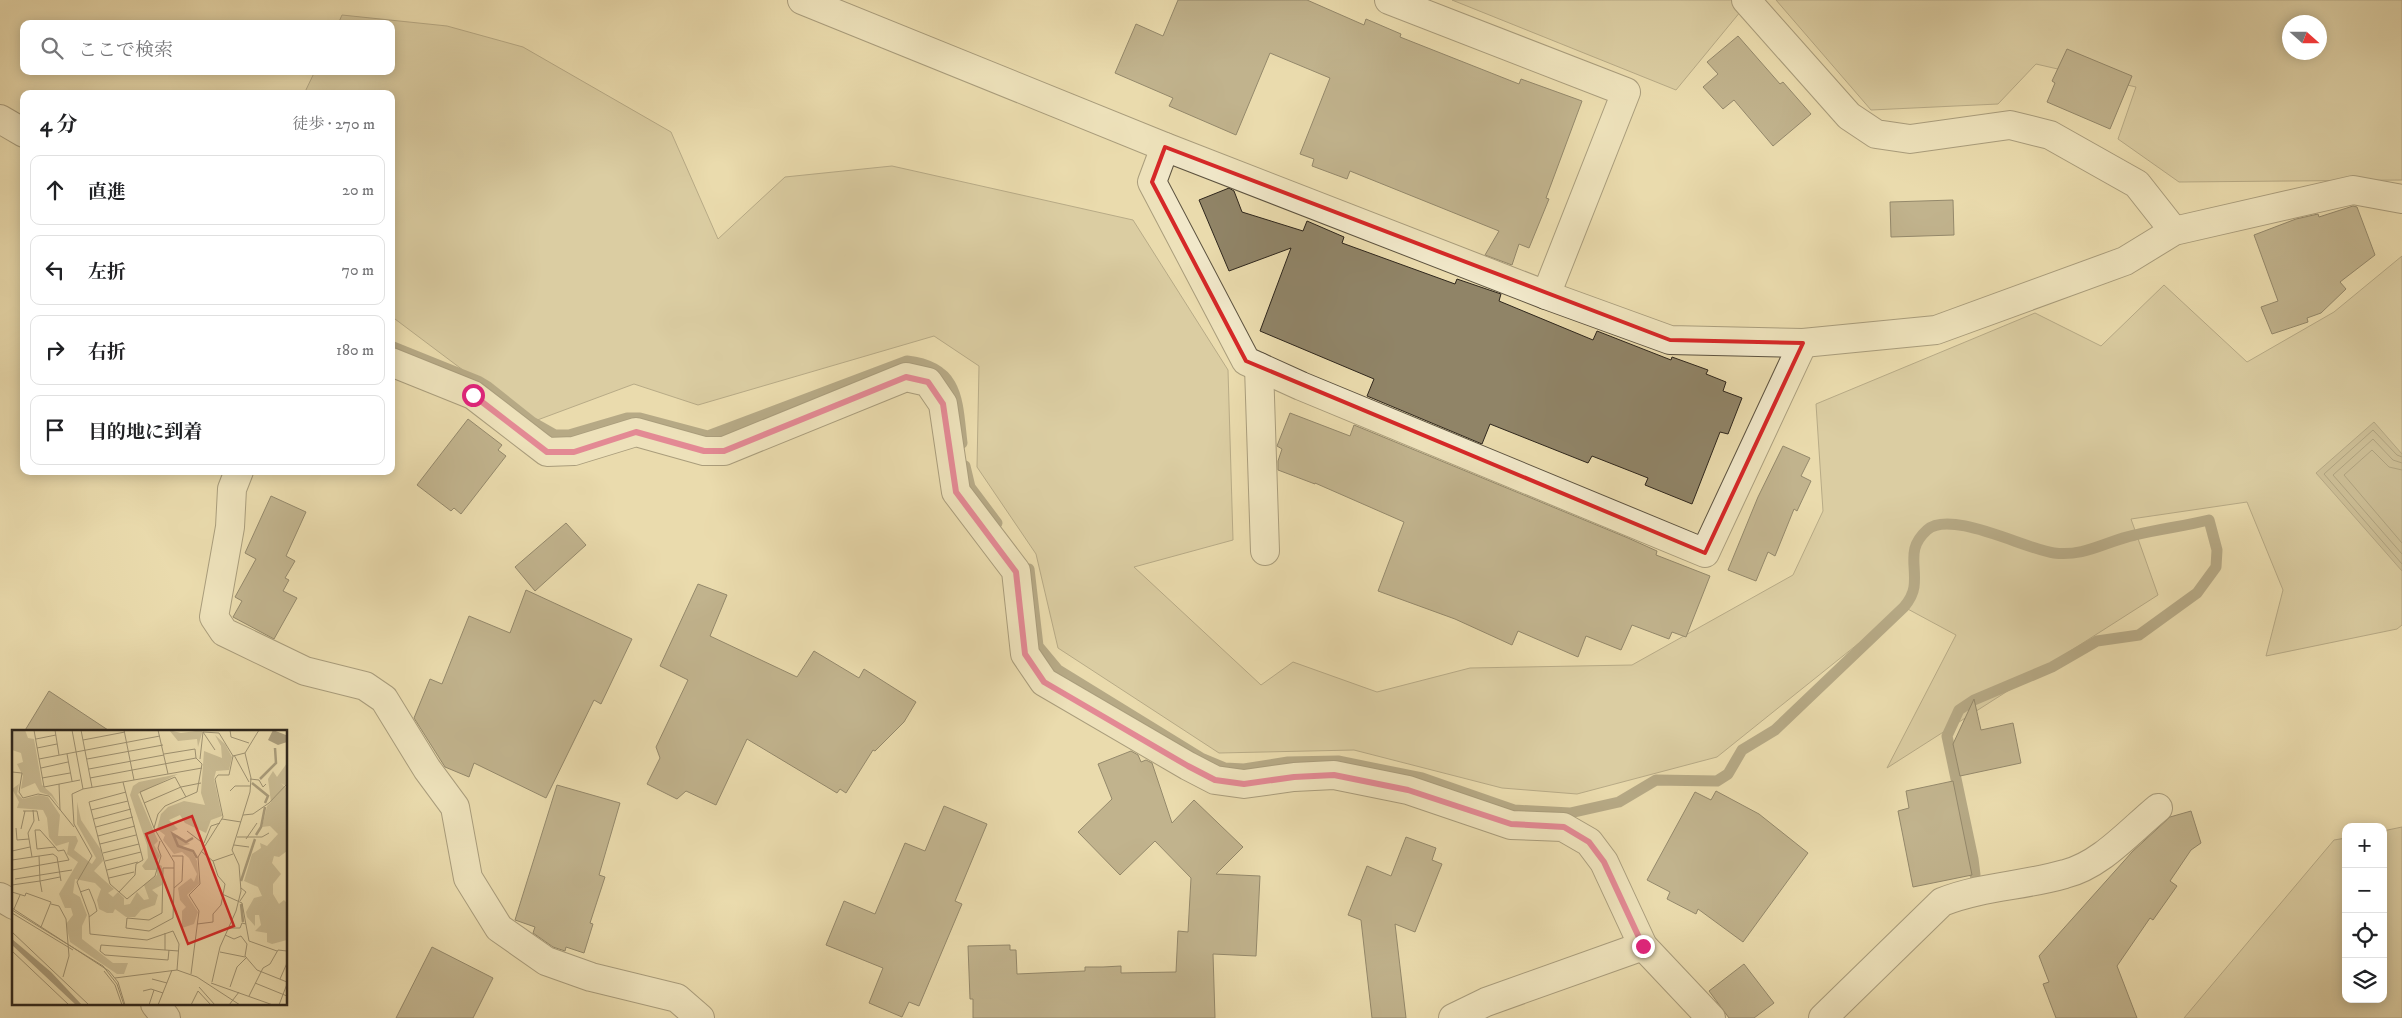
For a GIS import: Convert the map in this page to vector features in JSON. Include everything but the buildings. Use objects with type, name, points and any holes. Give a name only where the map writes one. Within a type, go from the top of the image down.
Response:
[{"type":"street","points":[[802,0],[834,6],[1165,147],[1546,295],[1670,340],[1803,343],[1936,330],[2125,261],[2174,231],[2354,190],[2402,199]]},
{"type":"street","points":[[1388,0],[1626,92],[1546,295]]},
{"type":"street","points":[[1746,0],[1849,116],[1876,134],[1910,139],[2010,125],[2050,135],[2137,184],[2174,231]]},
{"type":"street","points":[[0,119],[20,131]]},
{"type":"street","points":[[1165,147],[1152,182],[1246,361],[1301,386],[1705,553],[1803,343]]},
{"type":"street","points":[[395,364],[473,395],[547,452],[574,452],[636,432],[704,451],[724,451],[906,377],[928,382],[943,404],[956,492],[1016,572],[1025,654],[1044,682],[1215,780],[1244,784],[1294,777],[1334,775],[1408,790],[1511,824],[1564,827],[1589,842],[1604,862],[1643,946],[1712,1018]]},
{"type":"street","points":[[1259,367],[1265,551]]},
{"type":"street","points":[[237,475],[232,489],[230,527],[214,617],[224,632],[306,671],[365,686],[384,699],[427,769],[455,807],[468,878],[499,928],[546,961],[591,977],[677,998],[700,1018]]},
{"type":"street","points":[[1823,1018],[1942,902],[1965,893],[2066,874],[2094,862],[2158,808]]},
{"type":"street","points":[[0,897],[12,904]]},
{"type":"street","points":[[1453,1018],[1486,1002],[1643,946]]},
{"type":"street","points":[[157,1006],[166,1018]]},
{"type":"highlighted area","points":[[1165,147],[1670,340],[1803,343],[1705,553],[1246,361],[1152,182]]},
{"type":"shaded area","points":[[1452,0],[1750,0],[1676,90]]},
{"type":"shaded area","points":[[1776,0],[2402,0],[2402,180],[2179,182],[2118,139],[2136,87],[2036,64],[1998,104],[1871,110]]},
{"type":"shaded area","points":[[342,15],[390,20],[340,20]]},
{"type":"shaded area","points":[[395,21],[447,26],[523,47],[671,132],[718,239],[785,177],[892,166],[1133,220],[1228,370],[1233,540],[1134,567],[1261,685],[1293,662],[1377,692],[1470,668],[1632,665],[1793,575],[1823,511],[1816,404],[2035,313],[2101,346],[2164,285],[2247,362],[2334,312],[2402,256],[2402,625],[2397,629],[2266,656],[2283,590],[2247,502],[2131,519],[2158,595],[1887,768],[1956,635],[1904,607],[1717,757],[1577,794],[1502,788],[1354,750],[1219,753],[1058,648],[1036,554],[977,467],[979,366],[934,336],[698,405],[634,384],[532,422],[395,319],[395,90],[306,90],[313,75],[395,75]]},
{"type":"shaded area","points":[[2402,827],[2402,1018],[2184,1018],[2334,840],[2342,839],[2342,1003],[2387,1003],[2387,830]]},
{"type":"water","points":[[2374,422],[2402,454],[2402,571],[2316,473]]},
{"type":"waterway","points":[[395,348],[478,381],[532,422],[555,435],[569,435],[627,418],[640,418],[708,436],[907,361],[924,364],[937,370],[946,378],[956,400],[962,443]]},
{"type":"waterway","points":[[965,466],[970,487],[997,523]]},
{"type":"waterway","points":[[1029,569],[1038,646],[1058,670],[1201,758],[1225,768],[1244,769],[1288,762],[1338,761],[1422,778],[1514,810],[1570,813],[1619,802],[1656,780],[1717,781],[1728,774],[1742,750],[1775,730],[1904,607],[1913,590],[1915,579],[1914,550],[1927,530],[1938,525],[1952,524],[1970,527],[2041,550],[2065,554],[2086,551],[2135,535],[2209,520],[2217,550],[2216,567],[2197,593],[2139,635],[2097,641],[2052,667],[1974,700],[1959,710],[1947,736],[1975,875]]},
{"type":"route","points":[[473,395],[547,452],[574,452],[636,432],[704,451],[724,451],[906,377],[928,382],[943,404],[956,492],[1016,572],[1025,654],[1044,682],[1215,780],[1244,784],[1294,777],[1334,775],[1408,790],[1511,824],[1564,827],[1589,842],[1604,862],[1643,946]]}]
